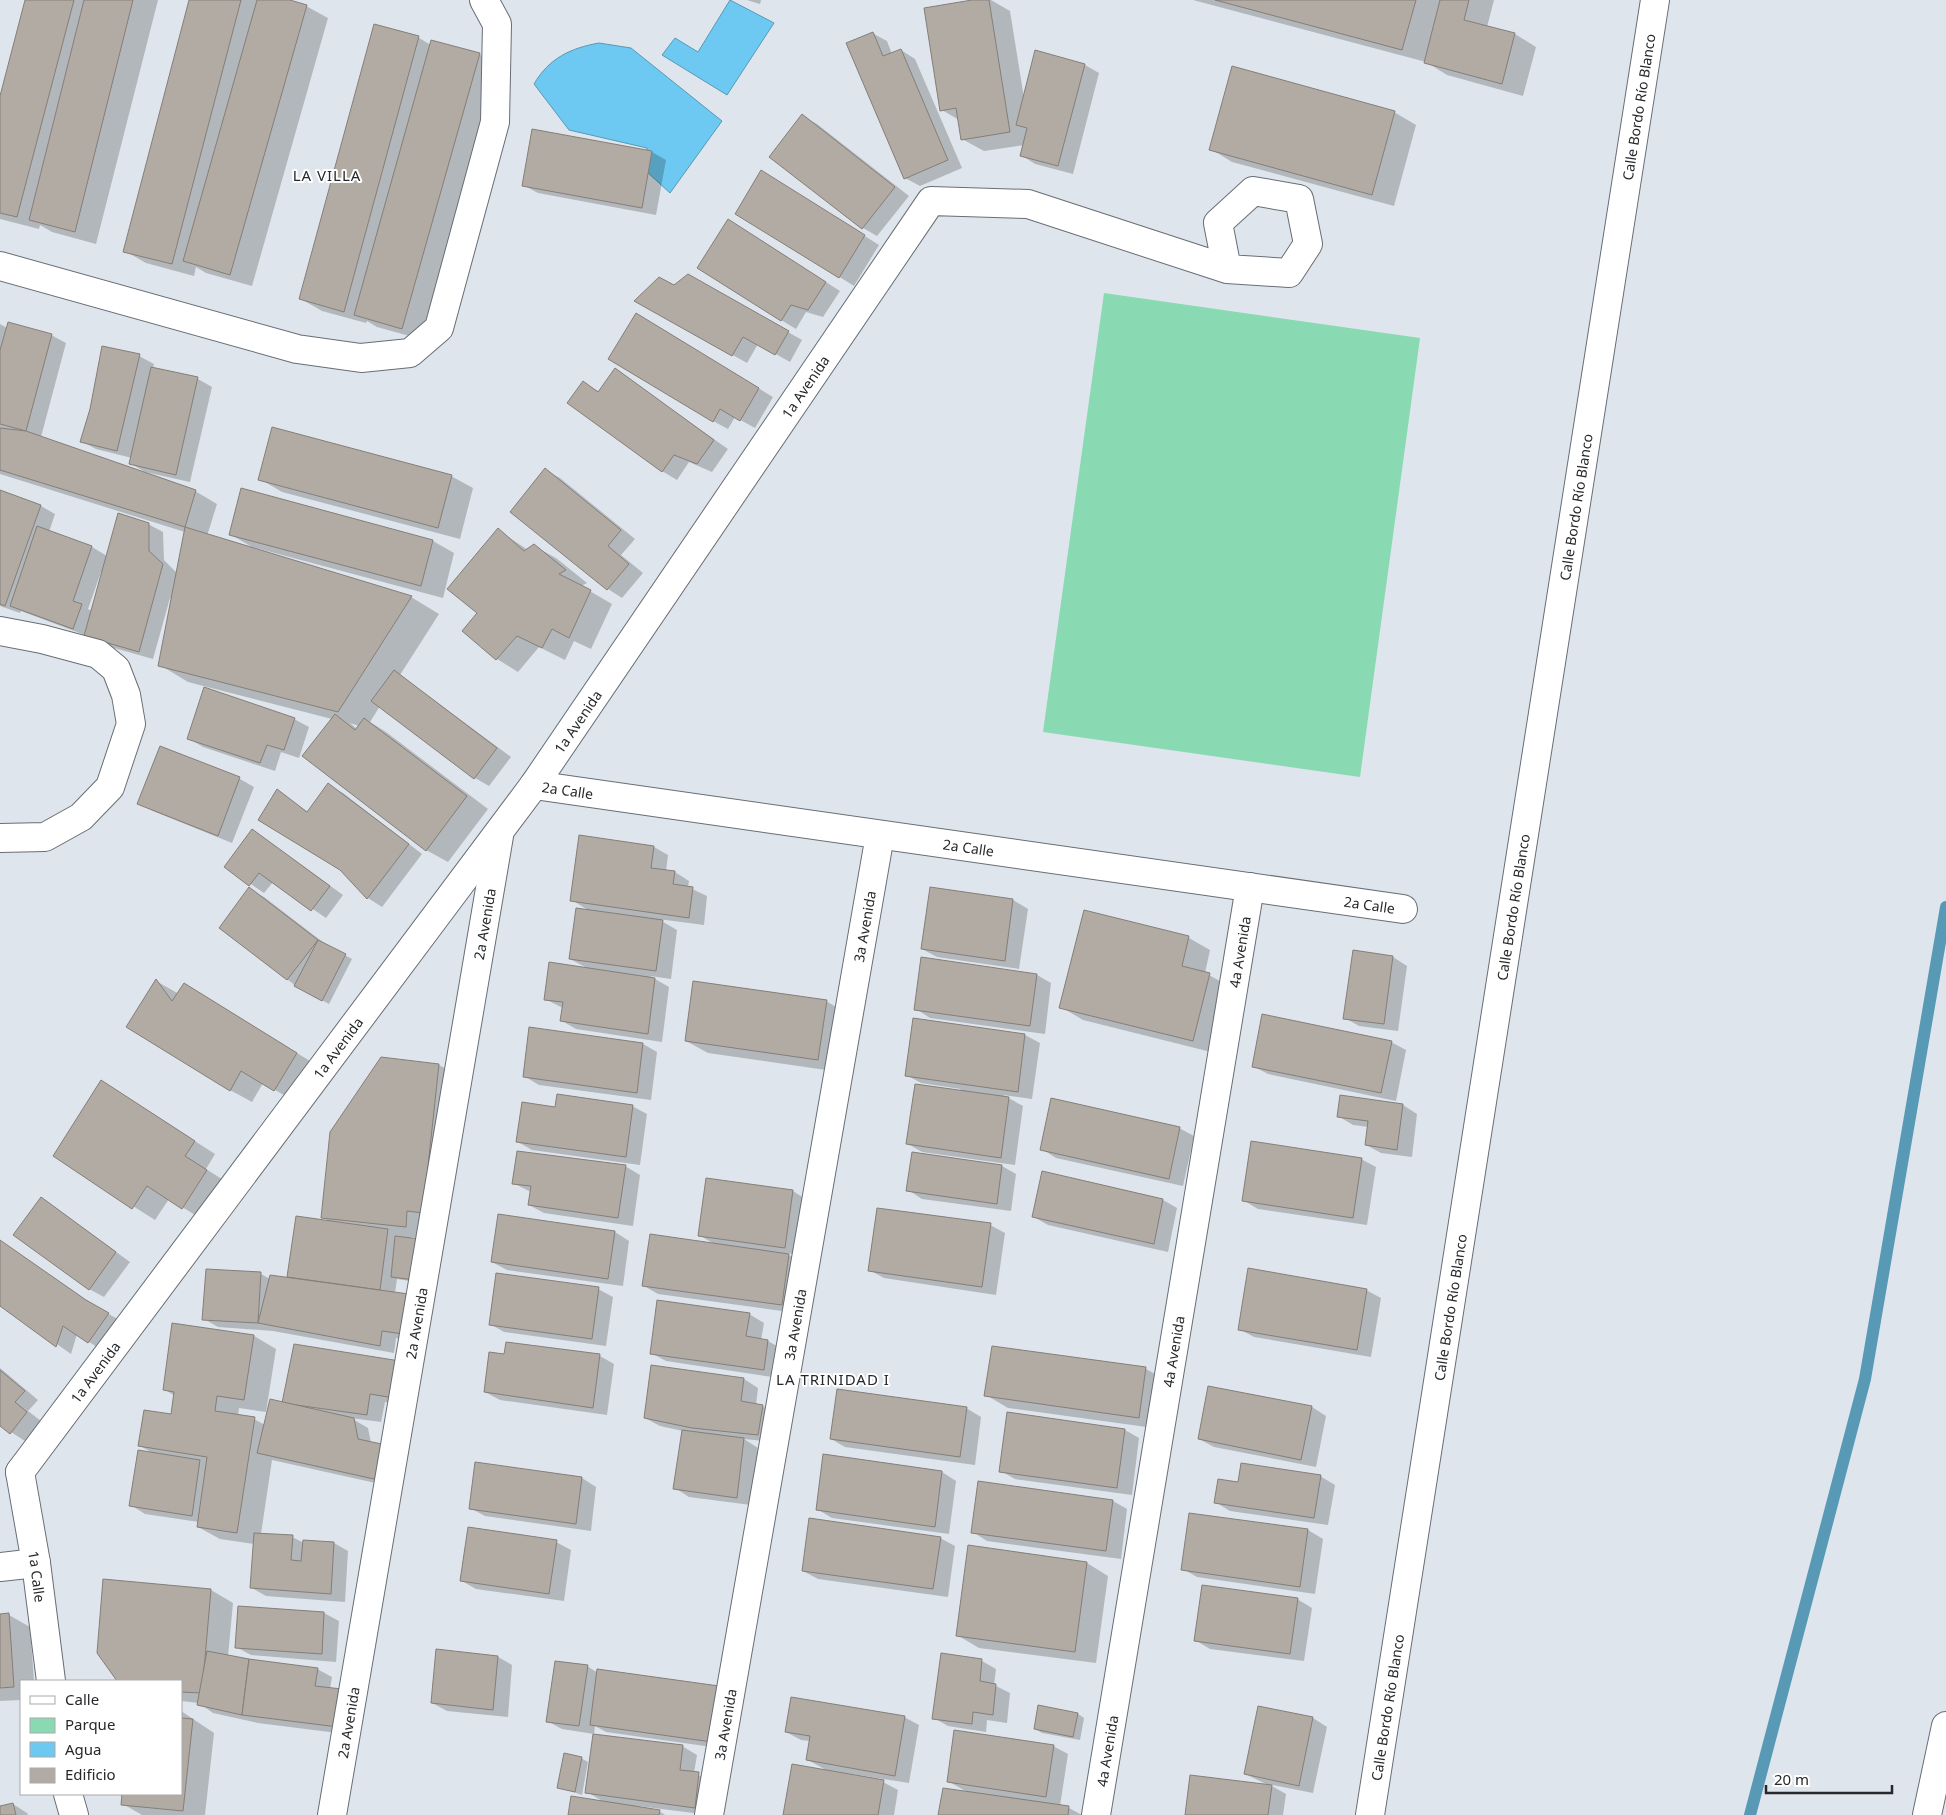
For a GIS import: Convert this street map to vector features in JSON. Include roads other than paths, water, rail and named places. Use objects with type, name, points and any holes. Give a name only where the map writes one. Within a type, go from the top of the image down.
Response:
[{"type":"street","points":[[0,266],[297,349],[361,358],[410,353],[439,328],[495,122],[497,24],[484,0]]},
{"type":"street","name":"Calle Bordo Río Blanco","points":[[1370,1815],[1656,0]]},
{"type":"street","name":"1a Avenida","points":[[10,1474],[534,785],[931,200],[1028,204],[1227,269]]},
{"type":"street","points":[[0,631],[42,639],[98,654],[116,670],[126,695],[130,724],[110,787],[81,817],[45,837],[0,838]]},
{"type":"street","name":"2a Calle","points":[[534,785],[1403,909]]},
{"type":"street","name":"2a Avenida","points":[[332,1815],[499,832]]},
{"type":"street","name":"3a Avenida","points":[[709,1815],[880,835]]},
{"type":"street","name":"4a Avenida","points":[[1096,1815],[1250,888]]},
{"type":"street","name":"1a Calle","points":[[10,1474],[36,1563],[51,1680]]},
{"type":"street","points":[[0,1567],[36,1563]]},
{"type":"street","points":[[1927,1815],[1946,1726]]},
{"type":"street","points":[[68,1795],[74,1815]]},
{"type":"water","points":[[730,0],[774,23],[727,95],[662,55],[675,38],[698,52]]},
{"type":"water","points":[[599,43],[631,48],[722,121],[670,193],[646,171],[647,148],[569,130],[534,84],[554,61],[570,51]]},
{"type":"waterway","points":[[1750,1815],[1865,1379],[1946,907]]},
{"type":"district","name":"LA VILLA","points":[[327,175]]},
{"type":"district","name":"LA TRINIDAD I","points":[[833,1379]]}]
